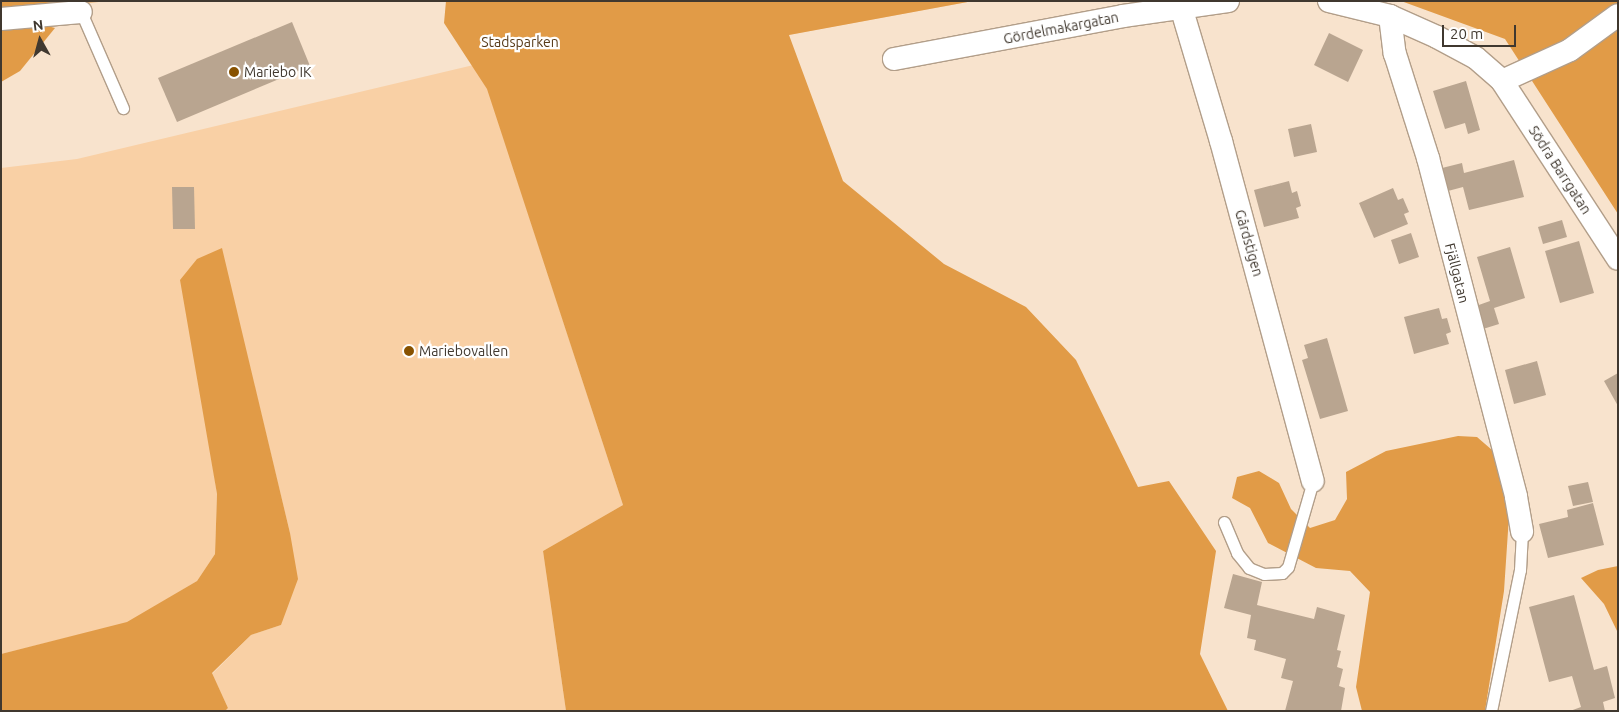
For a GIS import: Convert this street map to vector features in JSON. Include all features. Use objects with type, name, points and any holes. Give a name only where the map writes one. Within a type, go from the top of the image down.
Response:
[{"type":"street","name":"Gördelmakargatan","points":[[894,59],[1181,7],[1228,1]]},
{"type":"street","points":[[1329,1],[1390,16],[1476,58],[1502,81],[1570,50],[1618,15]]},
{"type":"street","name":"Gårdstigen","points":[[1181,7],[1224,150],[1313,481]]},
{"type":"street","points":[[1,19],[81,12]]},
{"type":"street","name":"Fjällgatan","points":[[1390,16],[1395,54],[1428,158],[1516,497],[1522,531]]},
{"type":"street","name":"Södra Barrgatan","points":[[1502,81],[1618,259]]},
{"type":"lane","points":[[81,12],[123,108]]},
{"type":"lane","points":[[1224,522],[1237,553],[1249,568],[1264,574],[1282,573],[1288,567],[1313,481]]},
{"type":"lane","points":[[1491,711],[1520,570],[1522,531]]},
{"type":"shaded area","name":"Mariebovallen","points":[[973,1],[488,90],[623,505],[543,551],[566,711],[225,711],[228,708],[212,674],[251,635],[281,625],[290,533],[221,248],[206,422],[217,494],[215,554],[197,581],[127,623],[1,654],[1,168],[77,159],[482,63]]},
{"type":"green space","points":[[1,1],[115,1],[1,8]]},
{"type":"green space","name":"Stadsparken","points":[[446,1],[973,1],[789,35],[843,181],[944,264],[1026,307],[1076,360],[1138,487],[1169,481],[1216,551],[1200,654],[1228,711],[566,711],[543,551],[623,505],[487,89],[444,23]]},
{"type":"green space","points":[[1401,1],[1618,1],[1618,214],[1505,39]]},
{"type":"green space","points":[[44,25],[55,28],[20,71],[1,82],[1,28]]},
{"type":"green space","points":[[222,248],[290,533],[298,579],[281,625],[251,635],[212,673],[228,708],[225,711],[1,711],[1,654],[127,622],[197,581],[215,554],[217,494],[180,280],[197,259]]},
{"type":"green space","points":[[1458,436],[1477,437],[1492,450],[1510,501],[1504,591],[1485,711],[1362,711],[1356,687],[1370,592],[1350,571],[1316,568],[1268,543],[1250,508],[1232,498],[1237,477],[1259,471],[1279,483],[1291,509],[1310,528],[1335,520],[1347,499],[1346,472],[1386,451]]},
{"type":"green space","points":[[1618,566],[1618,633],[1604,604],[1581,578],[1598,570]]},
{"type":"building","name":"Mariebo IK","points":[[292,22],[310,66],[177,122],[158,78]]},
{"type":"building","points":[[1329,33],[1363,50],[1348,82],[1314,65]]},
{"type":"building","points":[[1466,81],[1480,130],[1468,134],[1465,123],[1445,129],[1433,91]]},
{"type":"building","points":[[1311,124],[1317,152],[1294,157],[1288,129]]},
{"type":"building","points":[[1514,160],[1524,197],[1469,210],[1463,187],[1448,191],[1442,168],[1462,163],[1464,173]]},
{"type":"building","points":[[1289,181],[1292,193],[1297,191],[1301,206],[1296,208],[1299,218],[1264,227],[1254,190]]},
{"type":"building","points":[[172,187],[194,187],[195,229],[173,229]]},
{"type":"building","points":[[1393,188],[1398,200],[1403,198],[1409,212],[1404,214],[1408,224],[1374,238],[1359,203]]},
{"type":"building","points":[[1562,220],[1567,237],[1543,244],[1538,227]]},
{"type":"building","points":[[1411,233],[1419,257],[1399,264],[1391,240]]},
{"type":"building","points":[[1579,241],[1594,293],[1560,303],[1545,251]]},
{"type":"building","points":[[1510,247],[1525,298],[1494,308],[1499,324],[1483,329],[1476,306],[1490,301],[1477,257]]},
{"type":"building","points":[[1439,308],[1442,319],[1447,318],[1451,332],[1446,334],[1449,344],[1414,354],[1404,317]]},
{"type":"building","points":[[1327,338],[1348,411],[1320,419],[1302,360],[1308,358],[1304,345]]},
{"type":"building","points":[[1537,361],[1546,395],[1514,404],[1505,370]]},
{"type":"building","points":[[1618,373],[1618,406],[1604,381]]},
{"type":"building","points":[[1588,482],[1593,502],[1573,506],[1568,486]]},
{"type":"building","points":[[1593,503],[1604,545],[1548,558],[1539,524],[1568,517],[1567,510]]},
{"type":"building","points":[[1233,574],[1262,582],[1257,605],[1314,619],[1317,607],[1345,615],[1337,650],[1341,651],[1337,667],[1343,669],[1339,686],[1345,688],[1341,711],[1285,711],[1293,681],[1281,678],[1286,659],[1254,650],[1256,640],[1247,638],[1251,615],[1224,608]]},
{"type":"building","points":[[1574,595],[1594,670],[1607,666],[1615,698],[1603,702],[1605,711],[1570,711],[1581,707],[1572,676],[1549,682],[1529,607]]},
{"type":"place","name":"Mariebo IK","points":[[234,72]]},
{"type":"place","name":"Mariebovallen","points":[[409,351]]}]
